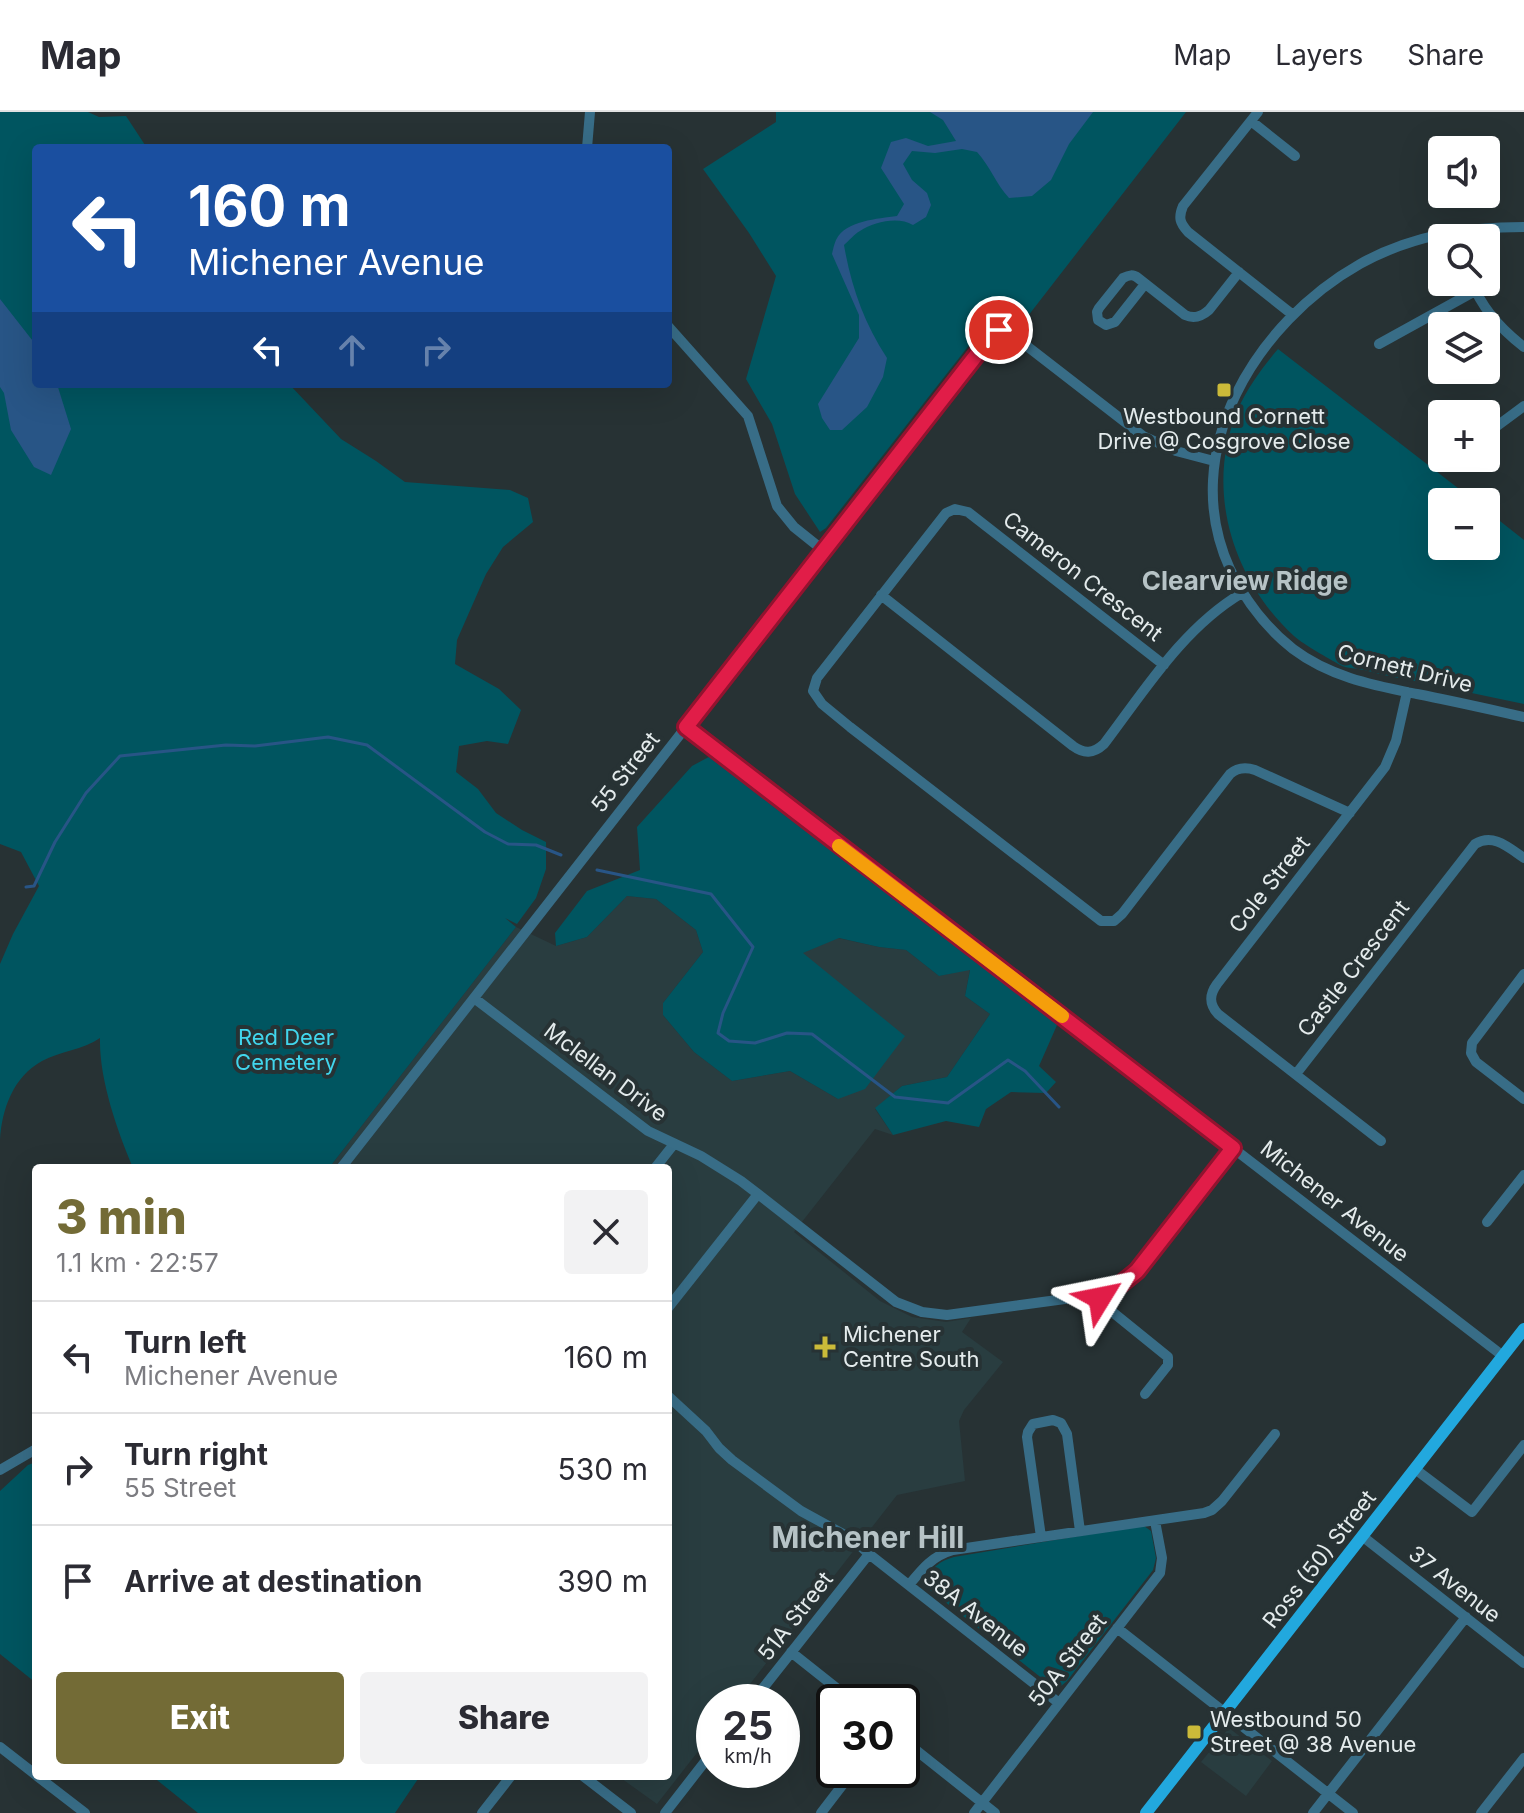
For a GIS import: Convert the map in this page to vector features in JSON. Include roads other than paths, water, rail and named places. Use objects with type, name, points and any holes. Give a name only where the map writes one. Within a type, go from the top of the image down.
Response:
[{"type":"main road","name":"Ross (50) Street","points":[[1146,1813],[1524,1329]]},
{"type":"street","points":[[587,144],[590,112]]},
{"type":"street","points":[[1293,315],[1188,232],[1179,217],[1183,206],[1254,116],[1295,156]]},
{"type":"street","name":"Cornett Drive","points":[[1500,227],[1524,227]]},
{"type":"street","name":"Cornett Drive","points":[[1428,239],[1388,250],[1333,282],[1293,315],[1254,362],[1223,422],[1214,461],[1215,518],[1227,561],[1242,593],[1264,622],[1308,659],[1355,680],[1524,717]]},
{"type":"street","points":[[1145,284],[1115,322],[1106,325],[1098,320],[1099,308],[1123,278],[1135,276],[1185,315],[1199,317],[1209,310],[1239,272]]},
{"type":"street","points":[[1379,344],[1457,296]]},
{"type":"street","points":[[1480,296],[1499,326],[1524,347]]},
{"type":"street","name":"55 Street","points":[[344,1164],[992,335],[1002,329],[1010,333],[1143,436],[1176,451],[1214,461]]},
{"type":"street","points":[[672,330],[748,416],[777,506],[794,527],[824,551]]},
{"type":"street","points":[[1500,424],[1524,406]]},
{"type":"street","name":"Cameron Crescent","points":[[881,595],[1084,753],[1104,744],[1164,665],[960,508],[942,517],[881,595],[817,678],[813,691],[818,700],[1096,919],[1114,921],[1122,914],[1230,774],[1239,769],[1250,768],[1350,813]]},
{"type":"street","points":[[1164,665],[1200,623],[1242,593]]},
{"type":"street","name":"Cole Street","points":[[1296,1074],[1218,1014],[1210,997],[1377,779],[1396,741],[1407,692]]},
{"type":"street","name":"Michener Avenue","points":[[686,727],[1503,1356]]},
{"type":"street","name":"Castle Crescent","points":[[1296,1074],[1475,844],[1487,839],[1496,840],[1524,858]]},
{"type":"street","points":[[1524,974],[1477,1034],[1470,1048],[1476,1062],[1524,1099]]},
{"type":"street","name":"Mclellan Drive","points":[[474,998],[642,1126],[709,1161],[758,1194],[896,1302],[932,1315],[1099,1294]]},
{"type":"street","points":[[1296,1074],[1381,1141]]},
{"type":"street","points":[[658,1164],[674,1144]]},
{"type":"street","points":[[1145,1394],[1168,1365],[1168,1357],[1105,1306],[1099,1294],[1133,1275],[1233,1148]]},
{"type":"street","points":[[1487,1222],[1524,1175]]},
{"type":"street","points":[[672,1303],[758,1194]]},
{"type":"street","name":"38A Avenue","points":[[672,1400],[732,1460],[801,1511],[845,1535],[1059,1703]]},
{"type":"street","points":[[1041,1537],[1027,1437],[1030,1427],[1037,1422],[1057,1420],[1065,1430],[1080,1531]]},
{"type":"street","points":[[909,1585],[928,1563],[945,1552],[1204,1513],[1217,1506],[1275,1434]]},
{"type":"street","points":[[1415,1469],[1472,1512],[1524,1445]]},
{"type":"street","points":[[0,1470],[32,1451]]},
{"type":"street","name":"50A Street","points":[[974,1813],[1160,1573],[1162,1558],[1155,1521]]},
{"type":"street","name":"37 Avenue","points":[[1362,1536],[1524,1663]]},
{"type":"street","name":"51A Street","points":[[766,1684],[869,1554]]},
{"type":"street","points":[[1313,1813],[1466,1617]]},
{"type":"street","points":[[1117,1628],[1353,1813]]},
{"type":"street","points":[[791,1652],[831,1684]]},
{"type":"street","points":[[0,1747],[32,1772]]},
{"type":"street","points":[[920,1753],[995,1813]]},
{"type":"street","points":[[1481,1813],[1524,1758]]},
{"type":"street","points":[[665,1813],[696,1773]]},
{"type":"street","points":[[42,1780],[85,1813]]},
{"type":"street","points":[[482,1813],[508,1780]]},
{"type":"street","points":[[588,1780],[631,1813]]},
{"type":"street","points":[[821,1813],[840,1788]]},
{"type":"waterway","points":[[26,887],[34,886],[55,842],[86,793],[120,756],[328,737],[367,745],[485,832],[508,844],[536,845],[561,855]]},
{"type":"waterway","points":[[597,870],[711,894],[753,947],[723,1013],[718,1033],[729,1041],[755,1043],[787,1033],[812,1034],[895,1097],[948,1103],[1008,1060],[1025,1071],[1059,1107]]},
{"type":"place","name":"Westbound Cornett Drive @ Cosgrove Close","points":[[1224,390]]},
{"type":"place","name":"Michener Centre South","points":[[825,1347]]},
{"type":"place","name":"Westbound 50 Street @ 38 Avenue","points":[[1194,1732]]},
{"type":"district","name":"Clearview Ridge","points":[[1245,580]]},
{"type":"district","name":"Michener Hill","points":[[868,1537]]},
{"type":"park label","name":"Red Deer Cemetery","points":[[286,1050]]}]
